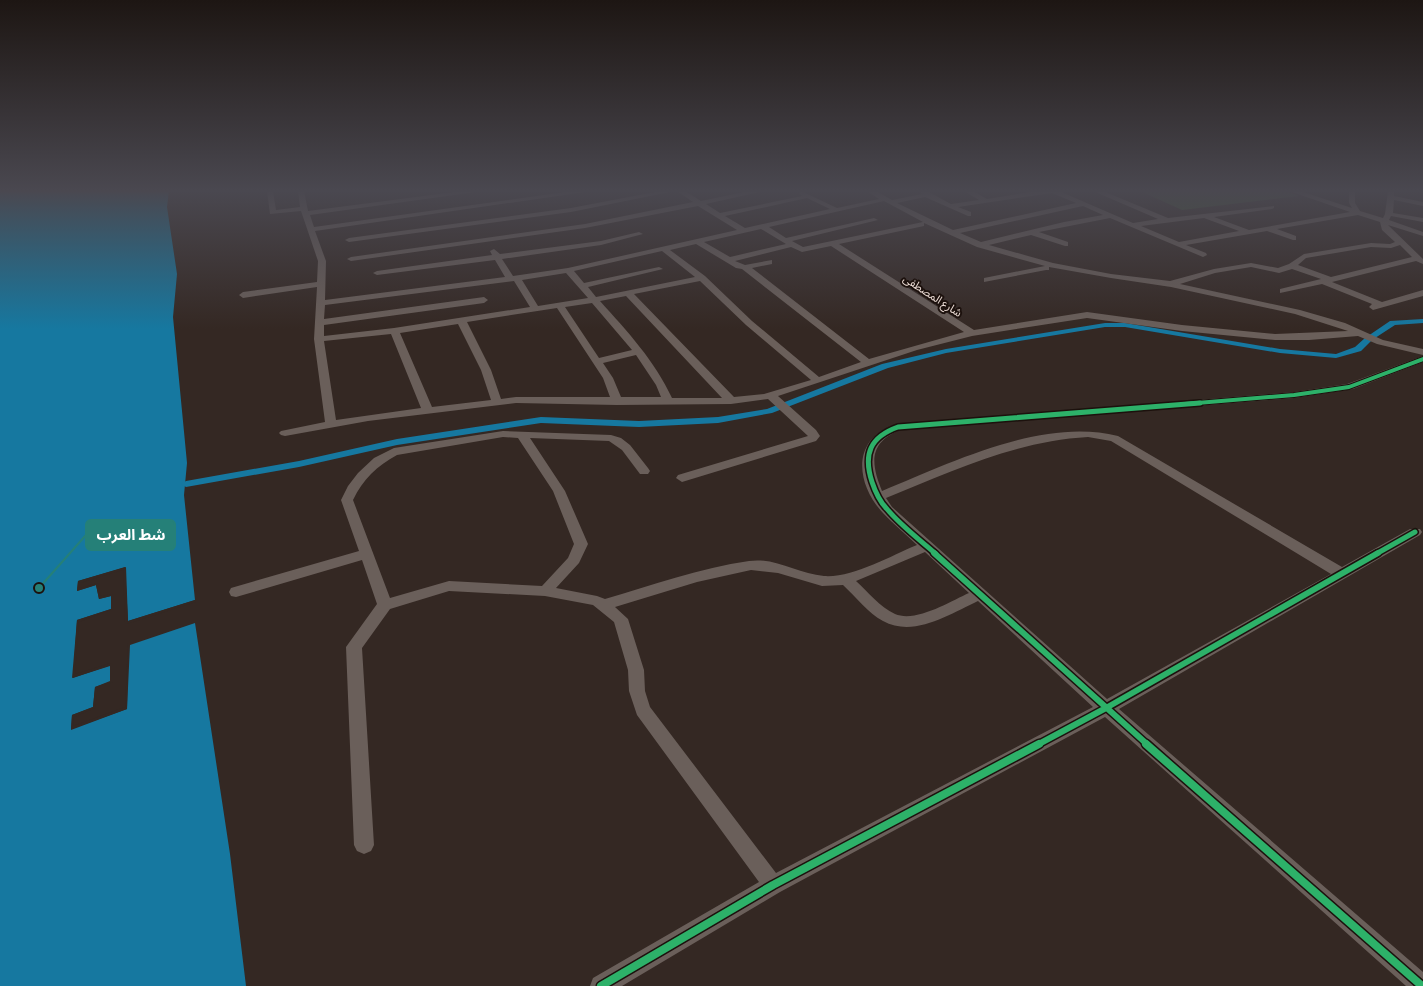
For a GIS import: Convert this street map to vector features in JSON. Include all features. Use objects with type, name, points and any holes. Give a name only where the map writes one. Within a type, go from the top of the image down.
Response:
[{"type":"street","points":[[315,237],[322,261],[319,339],[331,425]]},
{"type":"street","points":[[349,240],[495,237]]},
{"type":"street","points":[[351,259],[487,240],[551,237]]},
{"type":"street","points":[[377,273],[497,256],[585,237]]},
{"type":"street","points":[[320,303],[478,284],[568,270],[593,237]]},
{"type":"street","points":[[599,237],[640,255],[676,283]]},
{"type":"street","points":[[640,255],[719,237]]},
{"type":"street","points":[[780,237],[802,250],[860,237]]},
{"type":"street","points":[[728,260],[808,237]]},
{"type":"street","points":[[948,237],[959,242],[1007,255],[1083,271],[1171,284],[1358,333],[1380,342],[1423,352]]},
{"type":"street","points":[[961,237],[1046,268],[1210,294]]},
{"type":"street","points":[[980,245],[1011,237]]},
{"type":"street","points":[[1045,237],[1065,244]]},
{"type":"street","points":[[1162,237],[1203,255]]},
{"type":"street","points":[[1179,244],[1219,237]]},
{"type":"street","points":[[1394,237],[1420,261]]},
{"type":"street","points":[[487,240],[535,308]]},
{"type":"street","points":[[698,242],[739,266],[745,267],[769,262]]},
{"type":"street","name":"شارع المصطفى","points":[[832,243],[972,333]]},
{"type":"street","points":[[1171,284],[1214,271],[1251,265],[1277,272],[1292,266],[1304,256],[1371,245],[1391,246],[1400,243]]},
{"type":"street","points":[[664,250],[702,278],[741,317],[818,382]]},
{"type":"street","points":[[1283,291],[1326,280],[1420,261]]},
{"type":"street","points":[[1292,266],[1379,304]]},
{"type":"street","points":[[745,267],[868,363]]},
{"type":"street","points":[[987,280],[1046,268]]},
{"type":"street","points":[[582,286],[659,269]]},
{"type":"street","points":[[568,270],[637,352],[665,392],[668,401]]},
{"type":"street","points":[[319,339],[394,331],[593,300],[702,278]]},
{"type":"street","points":[[243,295],[321,284]]},
{"type":"street","points":[[478,284],[490,316]]},
{"type":"street","points":[[628,293],[731,401]]},
{"type":"street","points":[[1369,309],[1379,304],[1423,293]]},
{"type":"street","points":[[319,323],[484,300]]},
{"type":"street","points":[[559,305],[608,378],[617,402]]},
{"type":"street","points":[[285,433],[497,402],[731,401],[772,397],[868,363],[972,333],[1086,315],[1182,328],[1274,337],[1310,337],[1358,333]]},
{"type":"street","points":[[462,320],[486,370],[497,402]]},
{"type":"street","points":[[394,331],[428,411]]},
{"type":"street","points":[[597,361],[637,352]]},
{"type":"street","points":[[1422,986],[1106,708],[887,510],[878,497],[872,480],[868,455],[874,442],[882,435],[898,427],[1294,395],[1349,387],[1423,359]]},
{"type":"street","points":[[682,478],[812,439],[814,436],[812,432],[772,397]]},
{"type":"street","points":[[385,605],[347,500],[354,486],[378,461],[394,452],[503,434],[610,438],[619,441],[626,447],[644,471]]},
{"type":"street","points":[[521,434],[559,490],[581,544],[574,560],[544,591]]},
{"type":"street","points":[[878,497],[1027,440],[1086,434],[1107,436],[1114,438],[1342,574]]},
{"type":"street","points":[[601,986],[773,885],[1106,708],[1415,532]]},
{"type":"street","points":[[603,605],[696,577],[751,565],[779,568],[822,581],[846,580],[926,546]]},
{"type":"street","points":[[236,592],[366,554]]},
{"type":"street","points":[[846,580],[883,613],[900,622],[917,621],[980,594]]},
{"type":"street","points":[[364,845],[354,647],[385,605],[449,586],[544,591],[597,601],[621,619],[636,670],[637,691],[643,710],[773,885]]},
{"type":"water","points":[[0,237],[171,237],[177,274],[173,317],[187,463],[184,495],[195,600],[128,621],[125,567],[78,581],[77,591],[96,585],[99,599],[111,596],[111,609],[77,620],[73,678],[111,665],[110,682],[95,687],[93,707],[72,715],[71,729],[127,709],[130,645],[195,623],[230,854],[246,986],[0,986]]},
{"type":"pier","points":[[126,567],[128,621],[195,600],[196,602],[127,624],[125,622],[123,570],[80,583],[80,588],[98,583],[101,596],[113,594],[113,609],[79,622],[75,674],[111,663],[113,665],[113,682],[98,688],[95,708],[74,717],[73,726],[125,707],[128,643],[127,709],[71,730],[72,715],[93,707],[95,687],[110,681],[110,666],[72,678],[77,620],[111,609],[111,596],[99,599],[96,585],[77,591],[78,581]]},
{"type":"waterway","points":[[1372,336],[1393,323],[1423,321]]},
{"type":"waterway","points":[[186,484],[299,464],[397,442],[541,420],[639,424],[718,420],[769,411],[885,366],[946,351],[1105,325],[1125,325],[1280,351],[1336,356],[1358,349],[1368,340]]},
{"type":"cycle path","points":[[1422,986],[1106,708],[887,510],[873,484],[868,455],[875,441],[888,431],[898,427],[1294,395],[1349,387],[1423,359]]},
{"type":"cycle path","points":[[601,986],[773,885],[1106,708],[1415,532]]},
{"type":"place","name":"شط العرب","points":[[39,588]]}]
